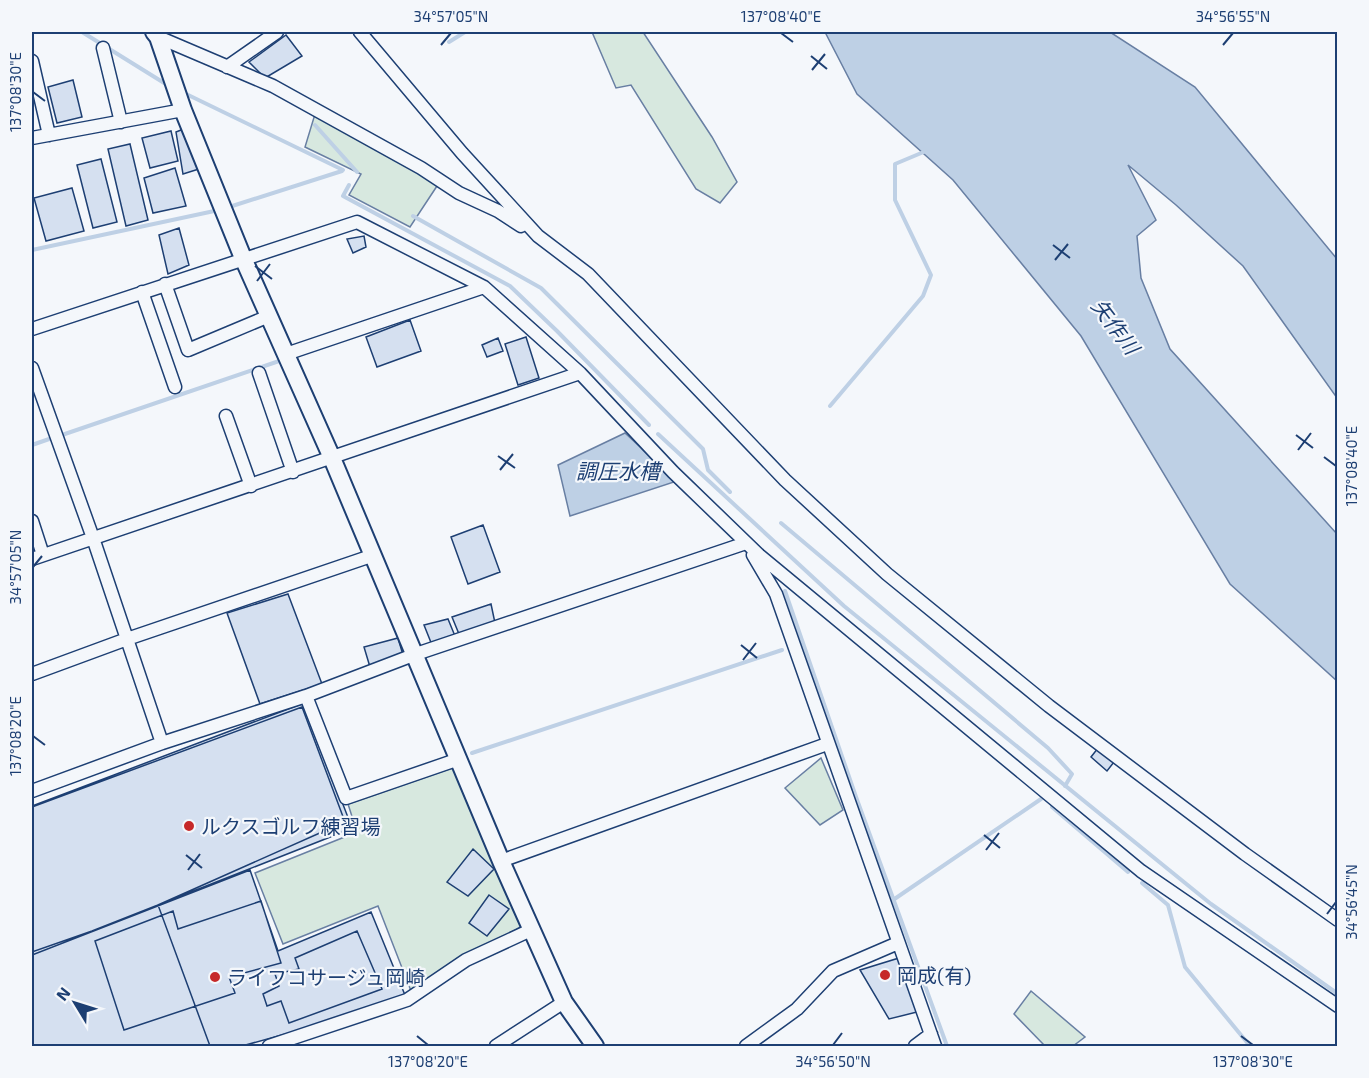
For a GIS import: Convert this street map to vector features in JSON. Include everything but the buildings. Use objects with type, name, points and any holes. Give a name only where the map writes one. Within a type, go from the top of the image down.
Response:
[{"type":"street","points":[[227,67],[277,32]]},
{"type":"street","points":[[360,32],[462,153],[538,236]]},
{"type":"street","points":[[156,34],[273,87],[421,168],[459,193],[498,210],[538,236],[588,274],[785,480],[887,574],[1049,706],[1245,854],[1338,920]]},
{"type":"street","points":[[156,34],[183,110],[243,258],[374,555],[501,861],[564,1002],[595,1047]]},
{"type":"street","points":[[103,48],[122,122]]},
{"type":"street","points":[[32,61],[49,135]]},
{"type":"street","points":[[32,138],[183,110]]},
{"type":"street","points":[[32,329],[357,222],[484,287],[580,373],[673,472],[746,543],[1141,871],[1338,1006]]},
{"type":"street","points":[[165,284],[188,350],[269,316]]},
{"type":"street","points":[[286,354],[484,287]]},
{"type":"street","points":[[142,292],[175,387]]},
{"type":"street","points":[[32,368],[93,538],[162,743]]},
{"type":"street","points":[[259,372],[293,472]]},
{"type":"street","points":[[32,521],[37,557],[580,373]]},
{"type":"street","points":[[226,416],[251,486]]},
{"type":"street","points":[[32,791],[162,743],[306,696],[416,654],[746,543]]},
{"type":"street","points":[[746,543],[776,594],[935,1047]]},
{"type":"street","points":[[32,674],[127,639],[374,555]]},
{"type":"street","points":[[306,696],[346,798],[459,759]]},
{"type":"street","points":[[501,861],[827,744]]},
{"type":"street","points":[[269,1047],[407,1000],[466,960],[533,929]]},
{"type":"street","points":[[746,1047],[797,1009],[833,970],[898,943]]},
{"type":"street","points":[[496,1047],[564,1002]]},
{"type":"street","points":[[915,1047],[931,1034]]},
{"type":"shaded area","points":[[592,32],[643,32],[712,137],[737,182],[720,203],[696,189],[631,85],[616,88]]},
{"type":"shaded area","points":[[315,114],[420,170],[437,186],[410,227],[349,195],[361,174],[305,147]]},
{"type":"shaded area","points":[[821,758],[843,810],[820,825],[785,788]]},
{"type":"shaded area","points":[[455,767],[522,926],[411,991],[378,906],[283,944],[255,873],[357,832],[348,804]]},
{"type":"shaded area","points":[[1031,991],[1085,1037],[1073,1046],[1045,1046],[1014,1014]]},
{"type":"water","name":"矢作川","points":[[825,32],[1110,32],[1195,87],[1337,259],[1337,398],[1243,266],[1128,165],[1156,220],[1137,236],[1141,278],[1170,349],[1337,534],[1337,681],[1230,584],[1081,336],[953,180],[857,94]]},
{"type":"water","name":"調圧水槽","points":[[625,433],[677,481],[570,516],[558,465]]},
{"type":"waterway","points":[[82,32],[169,86]]},
{"type":"waterway","points":[[449,42],[465,32]]},
{"type":"waterway","points":[[182,92],[343,170]]},
{"type":"waterway","points":[[315,125],[357,172]]},
{"type":"waterway","points":[[830,406],[923,296],[931,275],[895,200],[895,164],[926,151]]},
{"type":"waterway","points":[[226,208],[342,171]]},
{"type":"waterway","points":[[349,185],[343,196],[510,286],[649,425]]},
{"type":"waterway","points":[[32,250],[219,210]]},
{"type":"waterway","points":[[413,216],[541,288],[703,449],[708,470],[730,492]]},
{"type":"waterway","points":[[59,436],[282,360]]},
{"type":"waterway","points":[[658,434],[844,606],[1211,904],[1338,994]]},
{"type":"waterway","points":[[32,445],[52,438]]},
{"type":"waterway","points":[[781,523],[1048,748],[1072,774],[1065,786]]},
{"type":"waterway","points":[[785,591],[856,797],[947,1046]]},
{"type":"waterway","points":[[472,753],[782,650]]},
{"type":"waterway","points":[[893,900],[1041,799]]},
{"type":"waterway","points":[[1052,807],[1128,872]]},
{"type":"waterway","points":[[1142,883],[1168,905],[1185,967],[1250,1046]]},
{"type":"place","name":"ルクスゴルフ練習場","points":[[189,826]]},
{"type":"place","name":"岡成(有)","points":[[885,975]]},
{"type":"place","name":"ライフコサージュ岡崎","points":[[215,977]]}]
